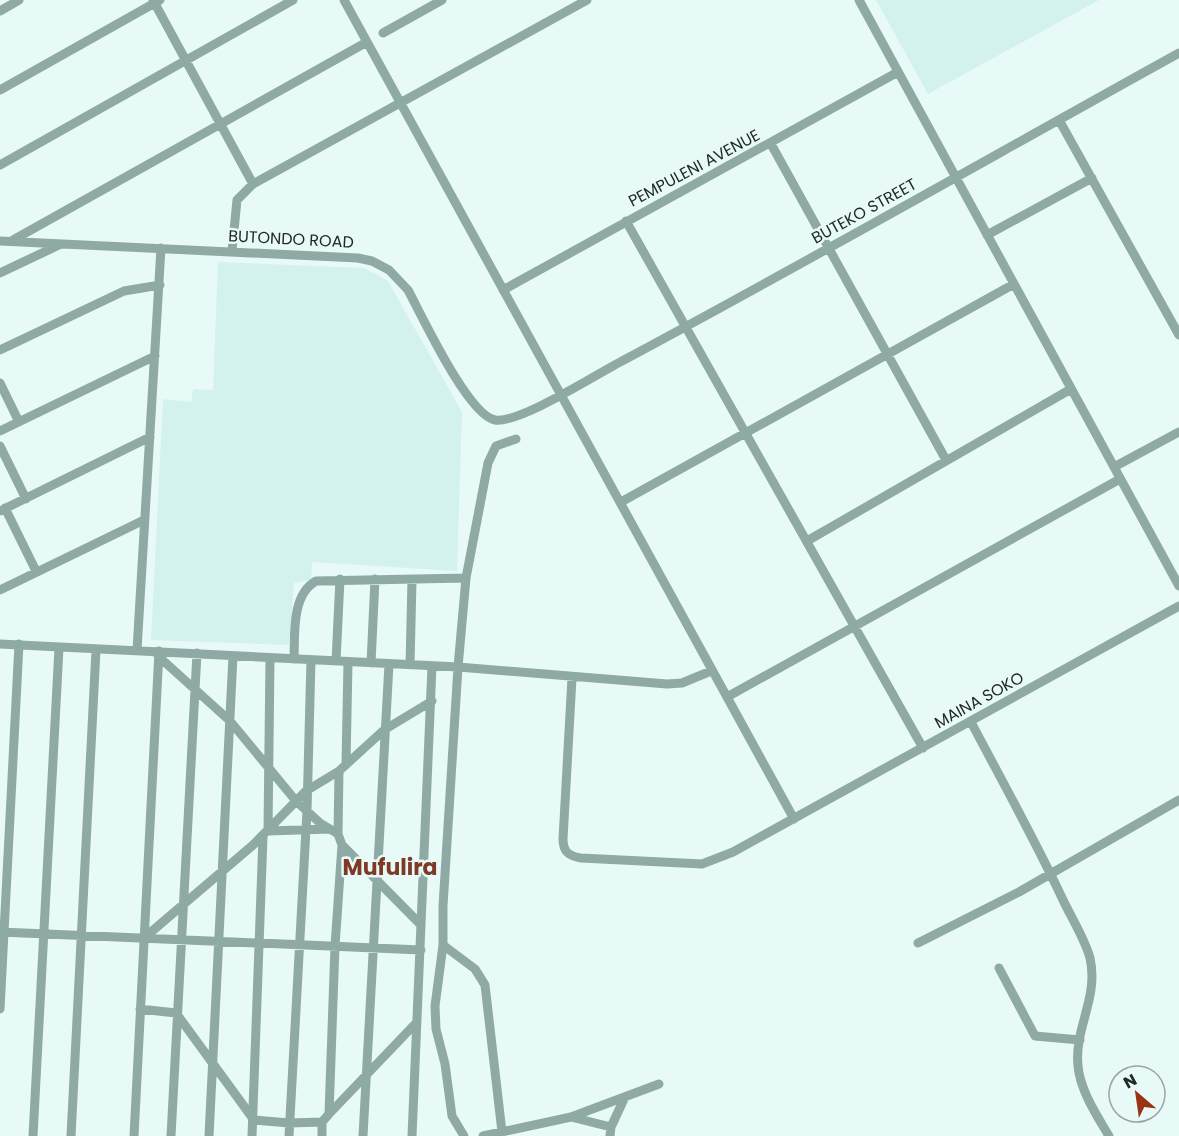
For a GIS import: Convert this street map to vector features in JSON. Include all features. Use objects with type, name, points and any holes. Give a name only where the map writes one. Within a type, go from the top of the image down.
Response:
[{"type":"street","points":[[0,11],[19,0]]},
{"type":"street","points":[[0,163],[293,0]]},
{"type":"street","points":[[344,0],[399,104],[621,502],[711,672],[794,819]]},
{"type":"street","points":[[383,33],[441,0]]},
{"type":"street","points":[[232,251],[237,200],[253,184],[587,0]]},
{"type":"street","points":[[859,0],[1179,586]]},
{"type":"street","points":[[0,90],[156,1],[219,124],[253,184]]},
{"type":"street","points":[[12,241],[367,42]]},
{"type":"street","name":"BUTEKO STREET","points":[[561,393],[830,248],[1179,53]]},
{"type":"street","name":"PEMPULENI AVENUE","points":[[503,290],[898,72]]},
{"type":"street","points":[[1059,120],[1179,335]]},
{"type":"street","points":[[771,144],[946,460]]},
{"type":"street","points":[[987,235],[1092,178]]},
{"type":"street","points":[[626,221],[923,748]]},
{"type":"street","name":"BUTONDO ROAD","points":[[0,241],[232,251],[358,258],[372,261],[389,270],[408,290],[468,399],[487,417],[512,419],[561,393]]},
{"type":"street","points":[[0,273],[61,243]]},
{"type":"street","points":[[137,650],[161,248]]},
{"type":"street","points":[[621,502],[1014,284]]},
{"type":"street","points":[[0,350],[124,291],[160,285]]},
{"type":"street","points":[[0,432],[155,356]]},
{"type":"street","points":[[0,383],[19,422]]},
{"type":"street","points":[[807,541],[1071,389]]},
{"type":"street","points":[[1114,467],[1179,432]]},
{"type":"street","points":[[36,572],[3,510],[150,437]]},
{"type":"street","points":[[464,1136],[452,1116],[445,1064],[436,1029],[435,1006],[443,945],[444,868],[458,667],[466,579],[488,463],[496,446],[516,439]]},
{"type":"street","points":[[0,446],[26,498]]},
{"type":"street","points":[[727,697],[1120,479]]},
{"type":"street","points":[[0,590],[144,520]]},
{"type":"street","points":[[336,661],[339,579]]},
{"type":"street","points":[[371,663],[375,579]]},
{"type":"street","points":[[294,659],[301,599],[316,581],[466,579]]},
{"type":"street","points":[[410,665],[412,580]]},
{"type":"street","name":"MAINA SOKO","points":[[572,678],[563,839],[567,853],[580,858],[702,864],[733,852],[1179,606]]},
{"type":"street","points":[[0,644],[137,650],[158,654],[197,653],[458,667],[667,684],[682,683],[711,672]]},
{"type":"street","points":[[0,1009],[19,644]]},
{"type":"street","points":[[33,1136],[59,648]]},
{"type":"street","points":[[71,1136],[96,650]]},
{"type":"street","points":[[171,1136],[197,653]]},
{"type":"street","points":[[158,654],[230,721],[296,801],[334,832],[342,845],[421,925]]},
{"type":"street","points":[[134,1136],[158,654]]},
{"type":"street","points":[[209,1136],[233,656]]},
{"type":"street","points":[[252,1136],[258,943],[269,768],[270,658]]},
{"type":"street","points":[[288,1136],[304,831],[307,811],[311,660]]},
{"type":"street","points":[[334,832],[343,767],[348,662]]},
{"type":"street","points":[[363,1136],[374,948],[375,878],[389,664]]},
{"type":"street","points":[[412,1136],[416,1023],[422,950],[421,925],[432,666]]},
{"type":"street","points":[[144,938],[223,873],[306,791],[343,767],[384,730],[432,701]]},
{"type":"street","points":[[971,722],[1050,872],[1089,956],[1093,978],[1091,998],[1080,1040],[1078,1064],[1080,1076],[1109,1136]]},
{"type":"street","points":[[918,943],[1019,892],[1050,872],[1179,800]]},
{"type":"street","points":[[265,834],[304,831],[334,832]]},
{"type":"street","points":[[329,1114],[335,946],[342,845]]},
{"type":"street","points":[[3,932],[422,950]]},
{"type":"street","points":[[443,945],[476,969],[483,978],[496,1062],[502,1132]]},
{"type":"street","points":[[999,968],[1035,1036],[1080,1040]]},
{"type":"street","points":[[140,1009],[176,1013],[254,1120],[289,1123],[322,1122]]},
{"type":"street","points":[[322,1136],[322,1122],[416,1023]]},
{"type":"street","points":[[483,1136],[571,1117],[659,1084]]},
{"type":"street","points":[[571,1117],[610,1132],[624,1099]]},
{"type":"shaded area","points":[[876,0],[1099,0],[928,94]]},
{"type":"shaded area","points":[[218,262],[364,268],[388,281],[462,412],[457,571],[312,562],[311,580],[294,583],[289,645],[151,640],[163,399],[191,402],[193,389],[213,390]]},
{"type":"district","name":"Mufulira","points":[[390,867]]}]
